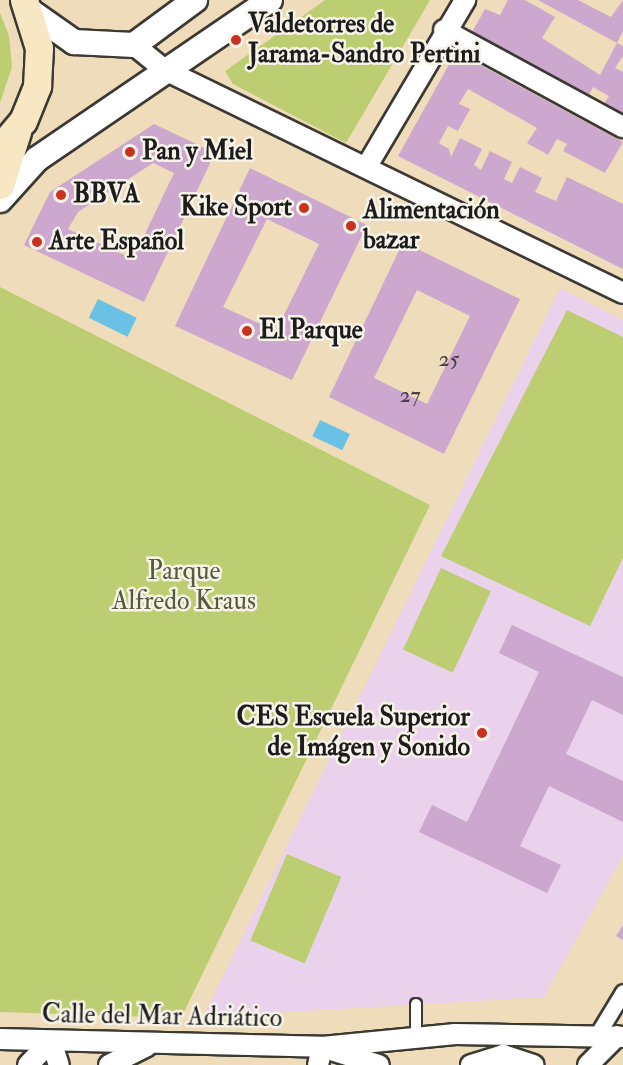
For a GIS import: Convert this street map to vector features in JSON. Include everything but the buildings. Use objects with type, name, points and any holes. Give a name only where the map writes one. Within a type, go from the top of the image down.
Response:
[{"type":"main road","points":[[0,185],[3,156],[37,86],[39,48],[27,5]]},
{"type":"street","points":[[134,45],[195,0]]},
{"type":"street","points":[[0,200],[37,159],[270,0]]},
{"type":"street","points":[[367,166],[444,30],[465,0]]},
{"type":"street","points":[[27,5],[74,42],[134,45],[165,70],[367,166],[623,293]]},
{"type":"street","points":[[444,30],[623,127]]},
{"type":"street","points":[[3,156],[37,159]]},
{"type":"street","points":[[597,1035],[623,992]]},
{"type":"street","points":[[471,1065],[499,1055],[545,1032]]},
{"type":"street","name":"Calle del Mar Adriático","points":[[320,1056],[416,1038],[455,1034],[545,1032],[620,1037]]},
{"type":"street","points":[[455,1034],[499,1055],[533,1065]]},
{"type":"street","name":"Calle del Mar Adriático","points":[[588,1065],[620,1037]]},
{"type":"street","name":"Calle del Mar Adriático","points":[[0,1039],[150,1045],[320,1056],[379,1065]]},
{"type":"street","points":[[28,1065],[51,1041],[59,1065]]},
{"type":"street","points":[[109,1065],[150,1045]]},
{"type":"lane","points":[[416,1004],[416,1038]]},
{"type":"shaded area","name":"CES Escuela Superior de Imágen y Sonido","points":[[560,288],[623,320],[623,856],[544,997],[203,1017]]},
{"type":"green space","points":[[325,0],[430,0],[346,143],[233,84],[225,71]]},
{"type":"green space","points":[[0,13],[9,36],[12,67],[0,103]]},
{"type":"green space","name":"Parque Alfredo Kraus","points":[[0,287],[430,505],[181,1018],[0,1012]]},
{"type":"green space","points":[[567,310],[623,337],[623,558],[590,626],[441,556]]},
{"type":"green space","points":[[441,568],[491,591],[453,673],[403,650]]},
{"type":"green space","points":[[287,854],[341,877],[305,964],[250,941]]},
{"type":"water","points":[[98,299],[137,318],[127,337],[89,318]]},
{"type":"water","points":[[320,420],[350,434],[342,450],[312,436]]},
{"type":"place","name":"Valdetorres de Jarama-Sandro Pertini","points":[[236,40]]},
{"type":"place","name":"Pan y Miel","points":[[130,152]]},
{"type":"place","name":"BBVA","points":[[61,195]]},
{"type":"place","name":"Kike Sport","points":[[304,208]]},
{"type":"place","name":"Alimentación bazar","points":[[351,226]]},
{"type":"place","name":"Arte Español","points":[[37,242]]},
{"type":"place","name":"El Parque","points":[[247,331]]},
{"type":"place","name":"CES Escuela Superior de Imágen y Sonido","points":[[482,733]]}]
